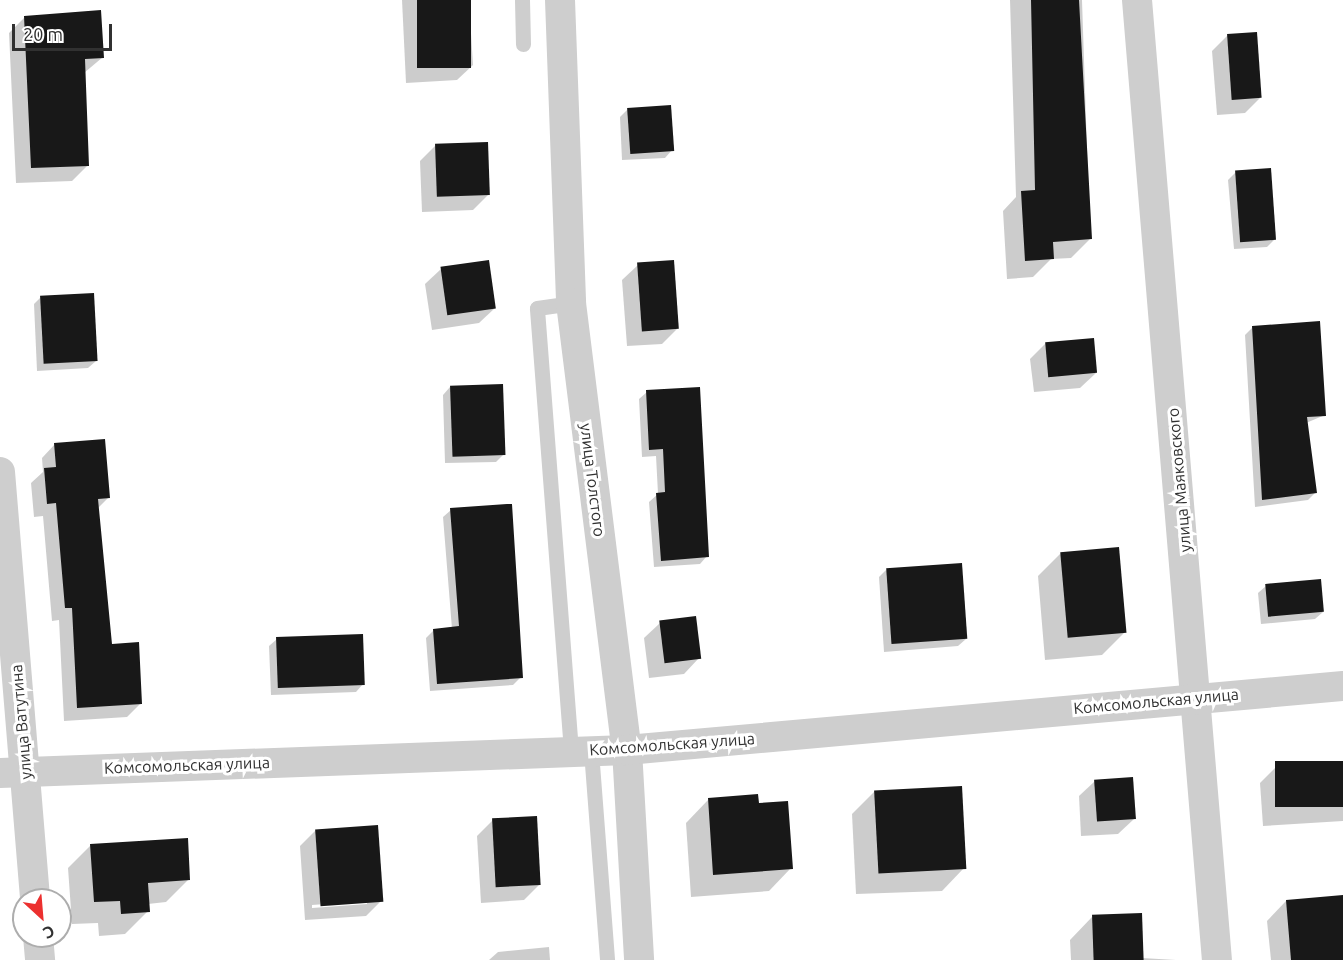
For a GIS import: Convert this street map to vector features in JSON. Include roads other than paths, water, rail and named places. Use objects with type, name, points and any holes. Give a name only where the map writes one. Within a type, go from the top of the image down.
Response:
[{"type":"street","name":"улица Толстого","points":[[560,0],[571,303],[627,750],[639,960]]},
{"type":"street","name":"улица Маяковского","points":[[1137,0],[1197,697],[1217,960]]},
{"type":"street","name":"улица Ватутина","points":[[0,472],[13,772],[33,888]]},
{"type":"street","name":"Комсомольская улица","points":[[13,772],[627,750],[1197,697],[1343,686]]},
{"type":"lane","points":[[522,0],[523,44]]},
{"type":"lane","points":[[571,303],[537,308],[581,751],[607,960]]}]
